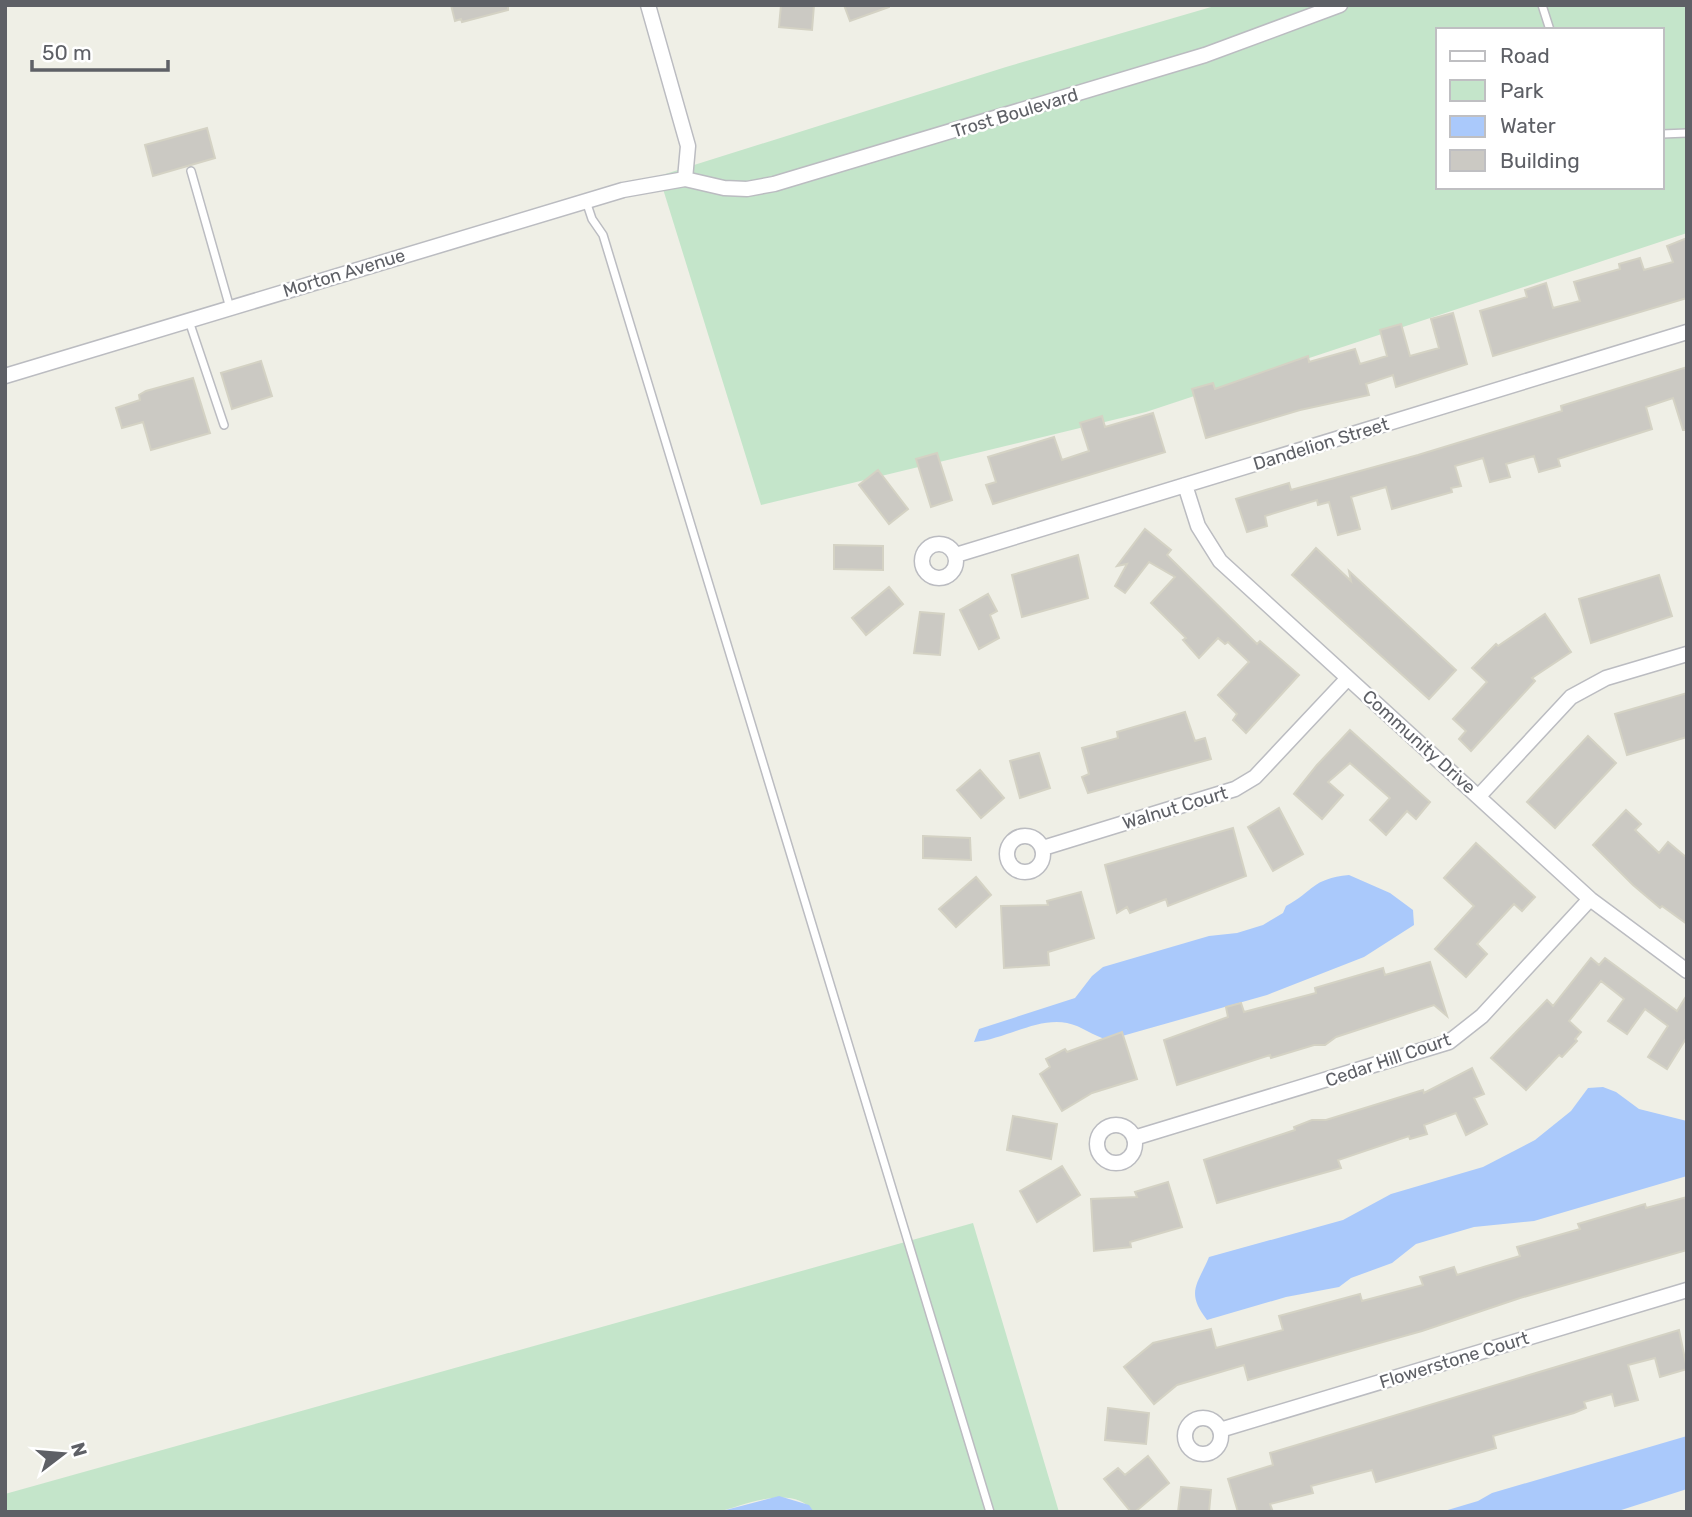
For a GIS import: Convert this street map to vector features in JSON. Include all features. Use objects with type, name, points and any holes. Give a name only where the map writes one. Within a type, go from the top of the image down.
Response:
[{"type":"street","points":[[648,5],[688,146],[685,178]]},
{"type":"street","name":"Trost Boulevard","points":[[685,178],[723,188],[747,189],[787,181],[1205,55],[1340,5]]},
{"type":"street","name":"Morton Avenue","points":[[5,376],[586,200],[642,185],[685,178]]},
{"type":"street","name":"Dandelion Street","points":[[956,555],[1687,332]]},
{"type":"street","name":"Community Drive","points":[[1185,485],[1198,526],[1220,561],[1590,899],[1687,971]]},
{"type":"street","points":[[1479,796],[1579,692],[1606,678],[1687,654]]},
{"type":"street","name":"Walnut Court","points":[[1043,848],[1235,789],[1255,777],[1348,678]]},
{"type":"street","name":"Cedar Hill Court","points":[[1134,1138],[1449,1042],[1482,1016],[1590,899]]},
{"type":"street","name":"Flowerstone Court","points":[[1220,1430],[1687,1290]]},
{"type":"lane","points":[[1542,5],[1549,28]]},
{"type":"lane","points":[[1664,134],[1687,133]]},
{"type":"lane","points":[[191,172],[230,308]]},
{"type":"lane","points":[[586,200],[592,219],[603,236],[990,1512]]},
{"type":"lane","points":[[188,320],[224,425]]},
{"type":"green space","points":[[1218,5],[1687,5],[1687,233],[1146,412],[761,505],[659,176],[1006,67]]},
{"type":"green space","points":[[973,1223],[1059,1512],[814,1512],[805,1503],[782,1497],[755,1501],[718,1512],[5,1512],[5,1494]]},
{"type":"water","points":[[1349,875],[1390,893],[1413,910],[1414,925],[1364,957],[1267,995],[1108,1040],[1072,1024],[1056,1022],[974,1042],[979,1029],[1075,998],[1092,976],[1103,967],[1209,936],[1237,933],[1263,925],[1283,913],[1286,906],[1320,883]]},
{"type":"water","points":[[1603,1087],[1616,1092],[1639,1109],[1687,1121],[1687,1176],[1534,1221],[1474,1227],[1416,1244],[1392,1263],[1351,1278],[1339,1287],[1286,1297],[1207,1320],[1200,1310],[1196,1302],[1196,1288],[1209,1257],[1343,1220],[1391,1194],[1483,1167],[1535,1140],[1571,1111],[1588,1088]]},
{"type":"water","points":[[1687,1436],[1687,1489],[1615,1512],[1441,1512],[1478,1501],[1492,1493]]},
{"type":"water","points":[[779,1496],[809,1505],[814,1512],[718,1512]]},
{"type":"building","points":[[451,5],[508,5],[508,10],[462,22],[461,19],[455,21]]},
{"type":"building","points":[[781,5],[814,5],[812,30],[779,27]]},
{"type":"building","points":[[844,5],[889,5],[889,7],[850,21]]},
{"type":"building","points":[[207,128],[215,158],[153,176],[145,145]]},
{"type":"building","points":[[1687,238],[1687,298],[1493,356],[1480,311],[1527,297],[1525,290],[1546,283],[1553,308],[1580,301],[1574,282],[1620,269],[1619,264],[1640,258],[1644,270],[1673,262],[1667,246]]},
{"type":"building","points":[[1453,313],[1467,364],[1396,387],[1393,375],[1366,384],[1369,395],[1300,410],[1206,438],[1192,389],[1213,383],[1215,389],[1308,356],[1309,362],[1355,349],[1360,364],[1387,356],[1380,330],[1401,324],[1410,356],[1439,348],[1431,319]]},
{"type":"building","points":[[261,361],[272,396],[232,409],[221,373]]},
{"type":"building","points":[[1687,367],[1687,430],[1683,430],[1673,398],[1646,407],[1652,429],[1558,459],[1560,466],[1539,472],[1534,456],[1506,464],[1510,477],[1490,482],[1483,458],[1455,466],[1461,486],[1451,488],[1452,492],[1392,509],[1386,487],[1351,497],[1360,529],[1338,535],[1329,502],[1318,505],[1317,500],[1265,516],[1267,526],[1247,532],[1236,499],[1289,483],[1291,490],[1418,455],[1562,411],[1561,406]]},
{"type":"building","points":[[193,378],[210,433],[151,450],[143,422],[122,428],[116,408],[140,400],[139,395],[146,391]]},
{"type":"building","points":[[1153,413],[1165,452],[993,504],[986,485],[996,482],[988,457],[1054,437],[1062,460],[1089,451],[1080,423],[1102,416],[1105,427]]},
{"type":"building","points":[[937,453],[952,500],[931,507],[916,459]]},
{"type":"building","points":[[878,470],[908,509],[889,524],[859,485]]},
{"type":"building","points":[[1145,529],[1171,550],[1167,555],[1257,644],[1260,641],[1299,675],[1246,733],[1233,720],[1237,714],[1218,695],[1249,662],[1228,642],[1225,644],[1218,638],[1199,658],[1183,640],[1186,638],[1151,603],[1175,577],[1149,562],[1125,593],[1115,586],[1127,564],[1117,566]]},
{"type":"building","points":[[834,545],[883,546],[883,570],[834,569]]},
{"type":"building","points":[[1316,548],[1351,581],[1349,571],[1456,670],[1429,699],[1292,575]]},
{"type":"building","points":[[1078,555],[1088,598],[1022,617],[1012,575]]},
{"type":"building","points":[[1659,575],[1672,616],[1591,643],[1579,599]]},
{"type":"building","points":[[889,587],[903,604],[866,635],[852,618]]},
{"type":"building","points":[[988,594],[997,611],[990,615],[999,638],[979,649],[960,610]]},
{"type":"building","points":[[920,612],[944,614],[940,655],[914,653]]},
{"type":"building","points":[[1545,614],[1571,652],[1532,678],[1535,681],[1471,751],[1459,739],[1466,731],[1453,719],[1487,682],[1472,668],[1496,644],[1498,646]]},
{"type":"building","points":[[1687,693],[1687,737],[1627,755],[1615,714]]},
{"type":"building","points":[[1185,712],[1195,741],[1205,738],[1211,759],[1088,793],[1082,777],[1089,774],[1082,748],[1118,738],[1117,732]]},
{"type":"building","points":[[1350,730],[1430,802],[1416,819],[1407,811],[1386,835],[1370,820],[1390,798],[1350,763],[1328,782],[1343,795],[1322,819],[1294,794]]},
{"type":"building","points":[[1588,736],[1616,763],[1555,828],[1527,802]]},
{"type":"building","points":[[1039,753],[1050,788],[1020,798],[1010,761]]},
{"type":"building","points":[[980,770],[1004,798],[981,818],[957,790]]},
{"type":"building","points":[[1279,808],[1303,854],[1273,871],[1248,827]]},
{"type":"building","points":[[1626,810],[1641,824],[1635,830],[1659,853],[1668,842],[1687,858],[1687,924],[1662,906],[1660,908],[1593,845]]},
{"type":"building","points":[[1233,828],[1246,876],[1168,906],[1166,899],[1130,913],[1127,907],[1117,913],[1105,865]]},
{"type":"building","points":[[923,836],[970,838],[971,860],[923,858]]},
{"type":"building","points":[[1476,843],[1535,897],[1522,911],[1514,904],[1477,944],[1487,954],[1466,977],[1435,949],[1474,906],[1444,878]]},
{"type":"building","points":[[976,877],[991,895],[956,927],[939,909]]},
{"type":"building","points":[[1081,892],[1094,938],[1048,952],[1049,965],[1004,968],[1001,906],[1048,905],[1047,901]]},
{"type":"building","points":[[1591,958],[1599,965],[1605,958],[1677,1011],[1687,995],[1687,1037],[1667,1069],[1648,1057],[1668,1026],[1645,1009],[1627,1034],[1608,1021],[1624,999],[1601,981],[1569,1021],[1581,1032],[1575,1039],[1577,1041],[1562,1057],[1559,1055],[1526,1090],[1491,1058],[1547,1000],[1553,1006]]},
{"type":"building","points":[[1430,962],[1447,1016],[1434,1005],[1336,1037],[1325,1045],[1314,1045],[1271,1058],[1270,1055],[1177,1085],[1164,1040],[1228,1017],[1226,1007],[1241,1003],[1244,1012],[1316,993],[1315,988],[1383,968],[1385,975]]},
{"type":"building","points":[[1122,1032],[1137,1079],[1092,1093],[1062,1111],[1040,1074],[1050,1067],[1046,1059],[1065,1049],[1067,1052]]},
{"type":"building","points":[[1472,1068],[1484,1094],[1474,1098],[1487,1124],[1466,1135],[1456,1113],[1424,1125],[1427,1134],[1410,1139],[1409,1136],[1338,1160],[1341,1168],[1217,1203],[1204,1160],[1295,1130],[1294,1127],[1312,1120],[1326,1120],[1423,1090],[1424,1093]]},
{"type":"building","points":[[1013,1116],[1057,1124],[1051,1159],[1007,1150]]},
{"type":"building","points":[[1062,1166],[1080,1195],[1037,1222],[1020,1191]]},
{"type":"building","points":[[1168,1182],[1182,1227],[1130,1242],[1131,1247],[1094,1251],[1091,1199],[1137,1197],[1135,1192]]},
{"type":"building","points":[[1687,1197],[1687,1250],[1520,1298],[1422,1331],[1248,1380],[1244,1365],[1177,1385],[1154,1404],[1124,1367],[1153,1343],[1211,1329],[1216,1348],[1283,1330],[1279,1316],[1360,1294],[1362,1301],[1423,1285],[1420,1277],[1454,1267],[1457,1275],[1520,1256],[1517,1247],[1580,1229],[1578,1224],[1645,1204],[1646,1208]]},
{"type":"building","points":[[1679,1330],[1687,1369],[1660,1377],[1655,1358],[1628,1365],[1638,1400],[1615,1406],[1612,1394],[1584,1402],[1586,1408],[1574,1413],[1493,1436],[1496,1448],[1376,1482],[1372,1470],[1311,1486],[1313,1493],[1270,1504],[1273,1512],[1238,1512],[1228,1479],[1273,1465],[1270,1453]]},
{"type":"building","points":[[1108,1408],[1149,1413],[1146,1444],[1105,1440]]},
{"type":"building","points":[[1148,1456],[1169,1483],[1135,1512],[1131,1512],[1104,1479],[1118,1468],[1125,1475]]},
{"type":"building","points":[[1181,1487],[1211,1490],[1209,1512],[1178,1512]]}]
